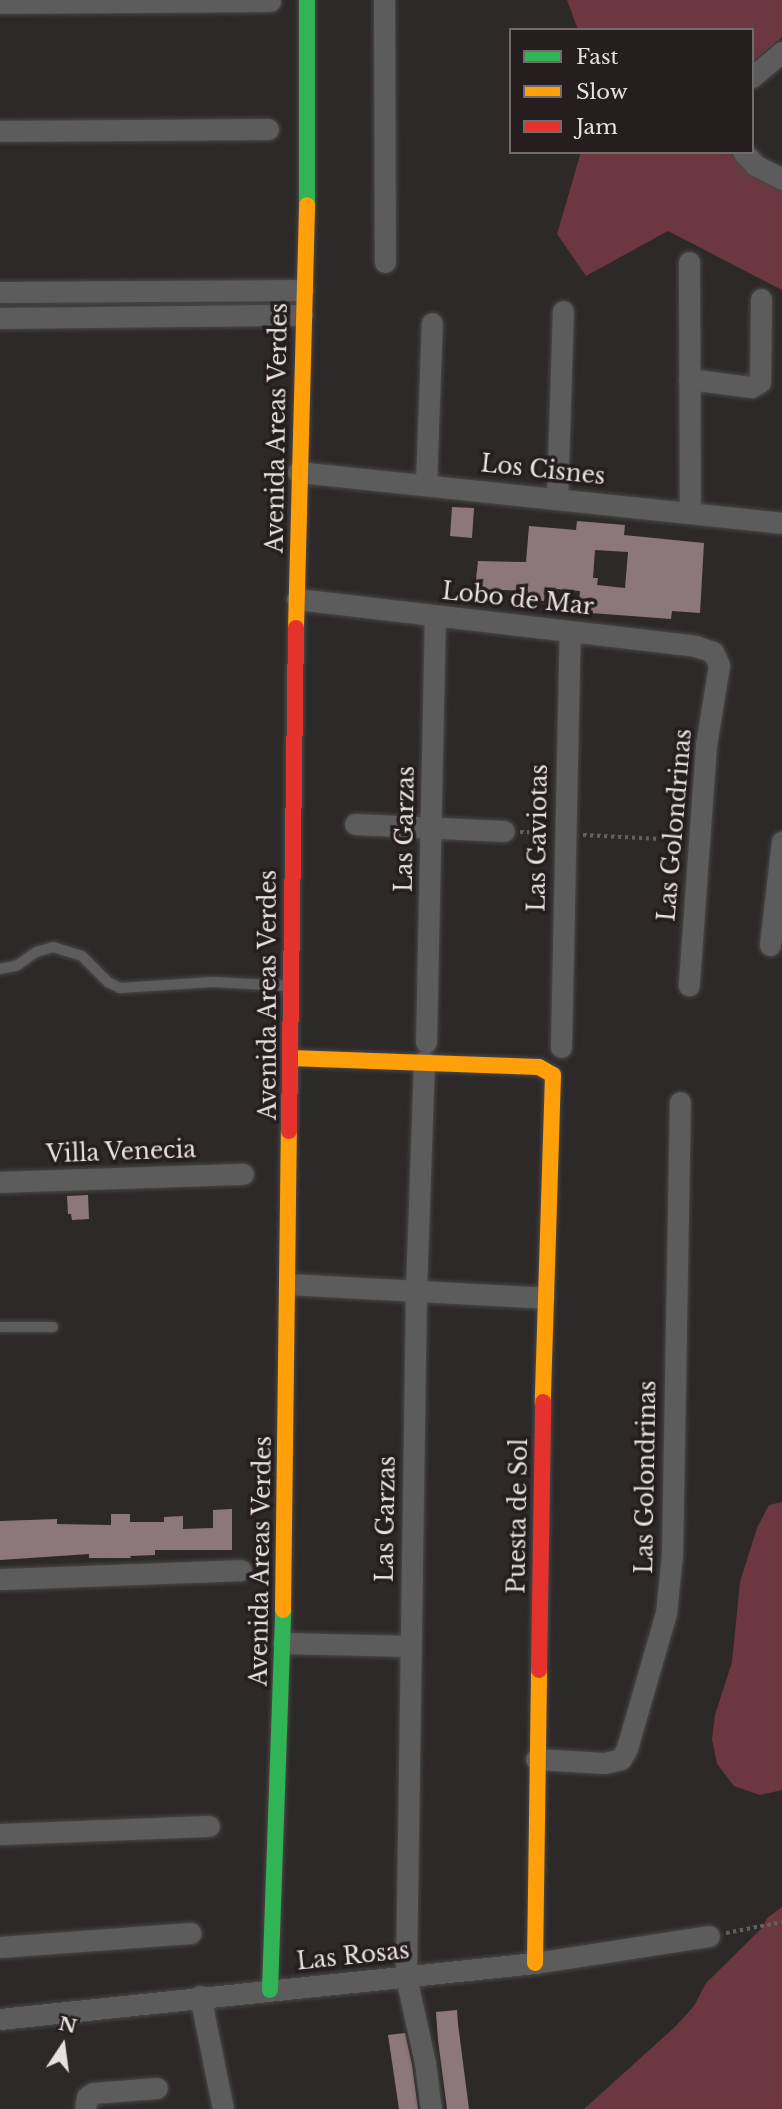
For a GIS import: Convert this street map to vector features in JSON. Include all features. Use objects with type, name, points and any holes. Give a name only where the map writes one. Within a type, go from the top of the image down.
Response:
[{"type":"street","name":"Avenida Areas Verdes","points":[[270,1990],[283,1643],[298,471],[307,0]]},
{"type":"street","points":[[384,0],[385,262]]},
{"type":"street","points":[[0,3],[270,1]]},
{"type":"street","points":[[754,75],[782,52]]},
{"type":"street","points":[[0,131],[268,129]]},
{"type":"street","points":[[745,154],[755,165],[782,179]]},
{"type":"street","points":[[689,262],[690,511]]},
{"type":"street","points":[[0,292],[303,290]]},
{"type":"street","points":[[689,379],[751,387],[760,382],[761,299]]},
{"type":"street","points":[[557,498],[563,311]]},
{"type":"street","points":[[0,318],[302,315]]},
{"type":"street","points":[[426,483],[432,323]]},
{"type":"street","name":"Los Cisnes","points":[[298,471],[690,511],[782,523]]},
{"type":"street","name":"Lobo de Mar","points":[[297,599],[709,650],[717,656],[719,670]]},
{"type":"street","name":"Las Garzas","points":[[431,2109],[425,2063],[406,1977],[416,1291],[432,828],[435,617]]},
{"type":"street","name":"Las Gaviotas","points":[[561,1047],[570,631]]},
{"type":"street","name":"Las Golondrinas","points":[[689,985],[706,745],[719,670]]},
{"type":"street","points":[[355,824],[505,831]]},
{"type":"street","points":[[770,945],[782,842]]},
{"type":"street","points":[[291,1058],[425,1052]]},
{"type":"street","name":"Puesta de Sol","points":[[425,1052],[539,1067],[550,1070],[554,1080],[544,1298],[535,1963]]},
{"type":"street","name":"Las Golondrinas","points":[[536,1759],[604,1763],[621,1759],[630,1738],[666,1613],[672,1555],[680,1102]]},
{"type":"street","name":"Villa Venecia","points":[[0,1182],[243,1174]]},
{"type":"street","points":[[289,1284],[544,1298]]},
{"type":"street","points":[[0,1579],[241,1570]]},
{"type":"street","points":[[283,1643],[410,1646]]},
{"type":"street","points":[[0,1834],[209,1826]]},
{"type":"street","points":[[0,1947],[190,1933]]},
{"type":"street","name":"Las Rosas","points":[[0,2019],[535,1963],[709,1936]]},
{"type":"street","points":[[200,1996],[223,2109]]},
{"type":"street","points":[[85,2109],[87,2097],[93,2093],[157,2088]]},
{"type":"lane","points":[[0,969],[16,966],[36,952],[53,947],[82,956],[108,982],[120,988],[213,982],[291,986]]},
{"type":"lane","points":[[0,1327],[53,1327]]},
{"type":"path","points":[[505,831],[699,841]]},
{"type":"path","points":[[709,1936],[782,1922]]},
{"type":"shaded area","points":[[567,0],[782,0],[782,37],[754,60],[754,28],[577,28]]},
{"type":"shaded area","points":[[580,154],[731,154],[735,159],[782,187],[782,290],[668,231],[586,276],[557,234]]},
{"type":"shaded area","points":[[782,1502],[782,1790],[760,1795],[734,1786],[717,1764],[712,1739],[715,1715],[732,1662],[740,1582],[757,1528],[769,1505]]},
{"type":"shaded area","points":[[782,1907],[782,2109],[584,2109],[676,2026],[694,2006],[706,1983],[763,1927],[767,1918]]},
{"type":"building","points":[[452,507],[474,508],[472,538],[450,536]]},
{"type":"building","points":[[577,521],[625,525],[624,535],[704,543],[700,613],[672,611],[671,619],[578,612],[580,591],[545,588],[544,601],[527,599],[528,591],[475,589],[478,561],[526,562],[529,526],[576,530]],"holes":[[[595,550],[628,552],[625,588],[597,585],[598,578],[593,578]]]},
{"type":"building","points":[[88,1195],[89,1219],[72,1220],[71,1214],[68,1214],[67,1196]]},
{"type":"building","points":[[232,1509],[232,1550],[155,1550],[155,1555],[130,1556],[131,1558],[89,1558],[89,1554],[0,1560],[0,1521],[57,1519],[57,1524],[111,1525],[111,1514],[130,1514],[130,1522],[164,1522],[164,1517],[183,1516],[183,1529],[213,1528],[213,1510]]},
{"type":"building","points":[[457,2010],[469,2109],[447,2109],[438,2040],[436,2012]]},
{"type":"building","points":[[405,2033],[418,2109],[399,2109],[388,2035]]},
{"type":"traffic: fast","points":[[307,0],[307,205]]},
{"type":"traffic: fast","points":[[270,1990],[283,1610]]},
{"type":"traffic: slow","points":[[296,628],[307,205]]},
{"type":"traffic: slow","points":[[291,1058],[539,1067],[553,1075],[543,1402]]},
{"type":"traffic: slow","points":[[283,1610],[289,1131]]},
{"type":"traffic: slow","points":[[535,1963],[539,1670]]},
{"type":"traffic: jam","points":[[289,1131],[296,628]]},
{"type":"traffic: jam","points":[[539,1670],[543,1402]]}]
